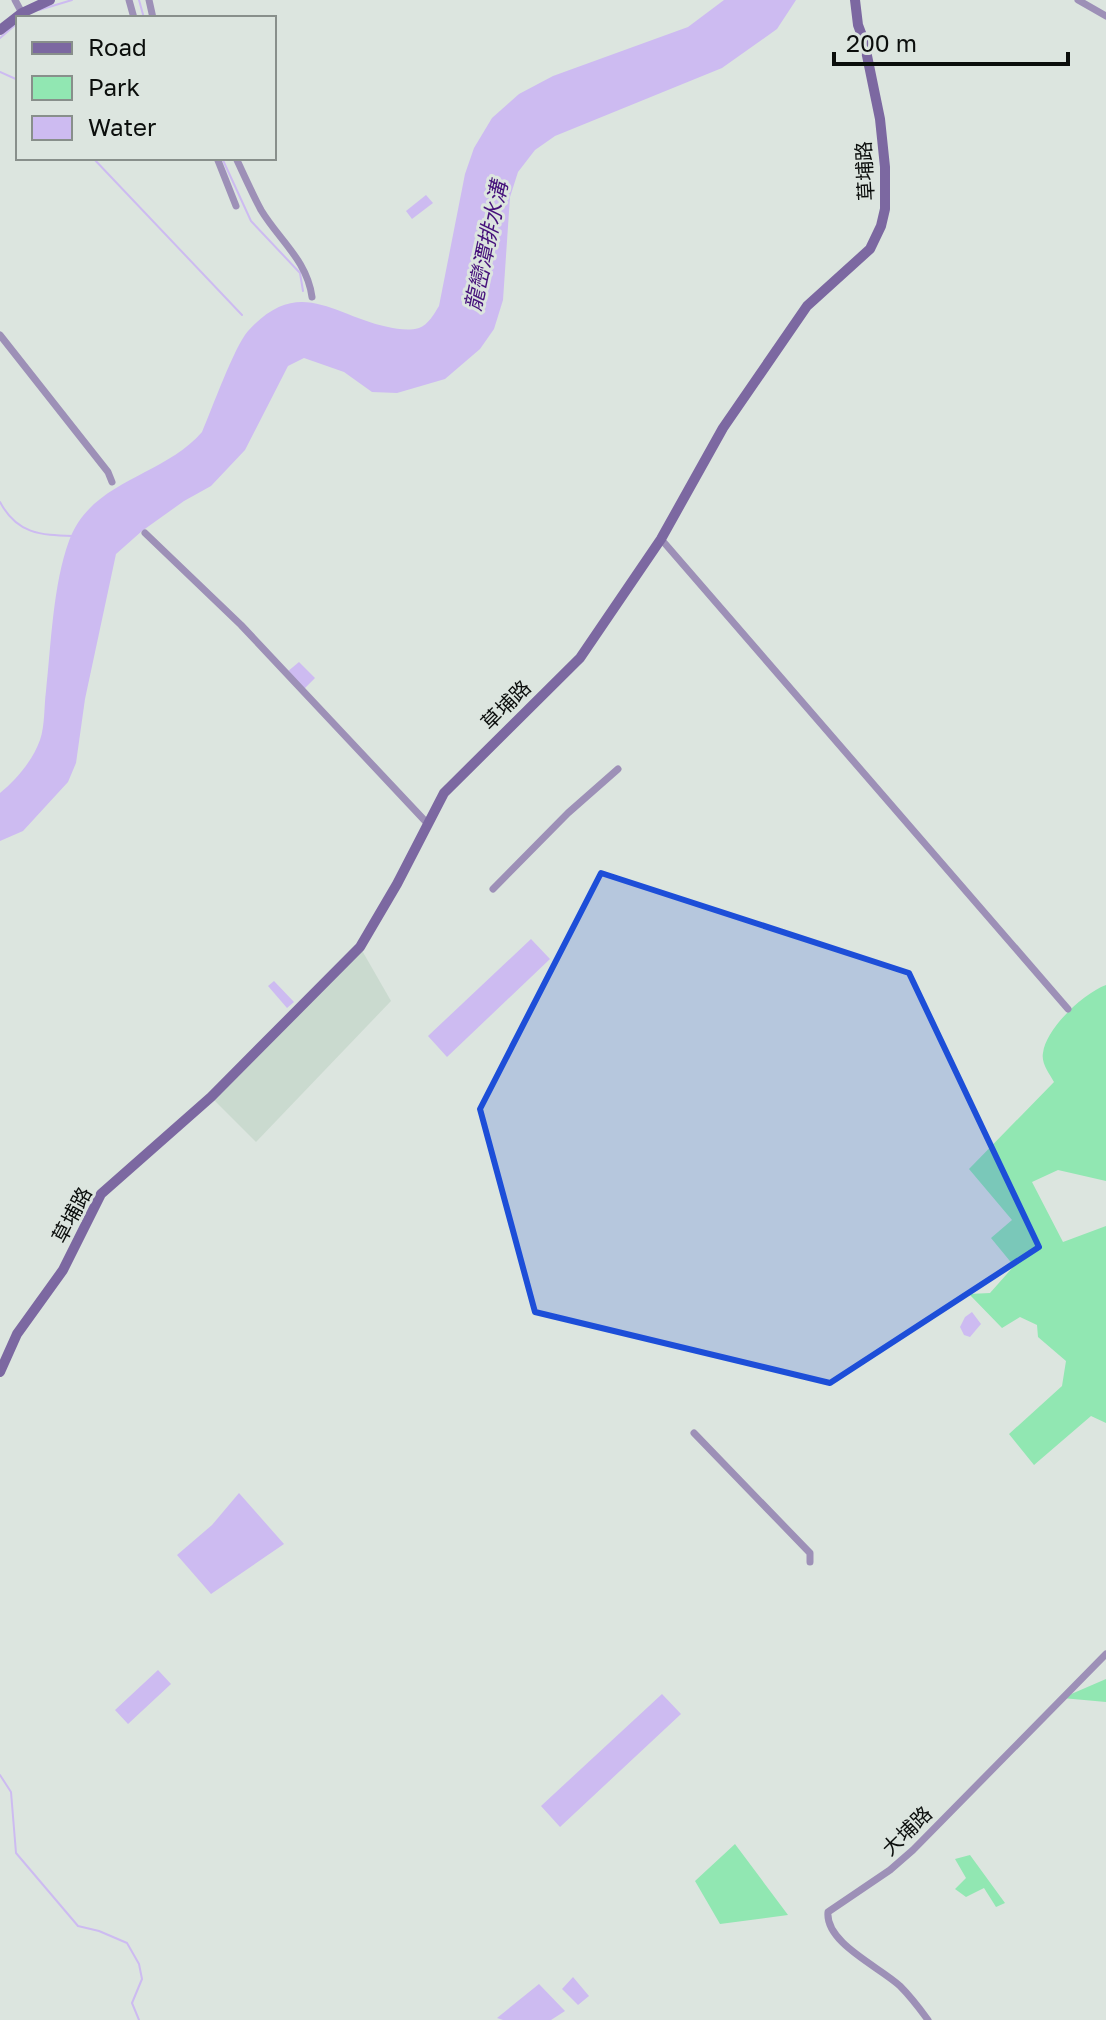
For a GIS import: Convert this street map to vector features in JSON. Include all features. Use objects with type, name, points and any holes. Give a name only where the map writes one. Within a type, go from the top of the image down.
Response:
[{"type":"street","points":[[15,0],[22,13]]},
{"type":"street","points":[[18,16],[50,0]]},
{"type":"street","name":"草埔路","points":[[0,1372],[17,1334],[63,1270],[101,1194],[211,1097],[350,960],[397,884],[444,793],[580,658],[661,539],[723,428],[807,306],[870,249],[885,209],[885,167],[880,119],[855,0]]},
{"type":"street","points":[[1078,0],[1106,16]]},
{"type":"street","points":[[0,30],[16,18]]},
{"type":"street","points":[[218,160],[236,206]]},
{"type":"street","points":[[237,160],[262,211],[284,237],[305,270],[312,297]]},
{"type":"street","points":[[0,335],[108,472],[112,482]]},
{"type":"street","points":[[145,533],[241,625],[427,823]]},
{"type":"street","points":[[661,539],[1068,1009]]},
{"type":"street","points":[[493,889],[568,813],[618,769]]},
{"type":"street","points":[[694,1433],[810,1553],[810,1562]]},
{"type":"street","name":"大埔路","points":[[928,2020],[900,1986],[843,1943],[831,1930],[828,1912],[890,1870],[913,1850],[1106,1654]]},
{"type":"highlighted area","points":[[601,873],[909,973],[1039,1247],[830,1383],[535,1312],[480,1109]]},
{"type":"shaded area","points":[[360,947],[391,1001],[256,1142],[211,1097]]},
{"type":"green space","points":[[1106,985],[1106,1181],[1058,1170],[1032,1182],[1063,1242],[1106,1226],[1106,1423],[1091,1416],[1034,1465],[1009,1434],[1062,1386],[1066,1361],[1038,1337],[1037,1325],[1020,1317],[1002,1328],[969,1294],[990,1293],[1014,1266],[991,1238],[1012,1220],[969,1169],[1054,1082],[1043,1057],[1051,1033],[1077,1003]]},
{"type":"green space","points":[[1106,1679],[1106,1702],[1062,1698]]},
{"type":"green space","points":[[735,1844],[788,1915],[720,1924],[695,1881]]},
{"type":"green space","points":[[970,1855],[1005,1903],[996,1907],[984,1888],[966,1897],[955,1889],[966,1878],[955,1859]]},
{"type":"water","name":"龍巒潭排水溝","points":[[724,0],[796,0],[777,29],[722,68],[555,136],[535,150],[518,172],[510,197],[503,300],[494,329],[480,349],[445,379],[397,393],[372,392],[344,372],[304,358],[288,366],[245,450],[211,486],[142,531],[116,554],[85,699],[76,763],[68,782],[23,831],[0,841],[0,793],[28,762],[42,734],[59,576],[69,541],[79,521],[110,492],[168,459],[202,432],[242,339],[266,314],[284,305],[300,302],[333,308],[395,328],[415,329],[425,324],[439,306],[465,174],[474,148],[492,118],[519,94],[553,76],[688,27]]},
{"type":"water","points":[[426,195],[433,203],[412,219],[406,211]]},
{"type":"water","points":[[299,662],[315,678],[304,689],[287,672]]},
{"type":"water","points":[[531,939],[550,959],[447,1057],[428,1036]]},
{"type":"water","points":[[274,981],[294,1002],[287,1008],[268,986]]},
{"type":"water","points":[[972,1312],[981,1324],[970,1337],[964,1335],[960,1327]]},
{"type":"water","points":[[239,1493],[284,1544],[211,1594],[177,1555],[212,1525]]},
{"type":"water","points":[[158,1670],[171,1684],[128,1724],[115,1710]]},
{"type":"water","points":[[662,1694],[681,1714],[560,1827],[541,1806]]},
{"type":"water","points":[[573,1977],[589,1996],[578,2005],[562,1989]]},
{"type":"water","points":[[539,1984],[565,2011],[551,2020],[497,2018]]},
{"type":"waterway","points":[[39,10],[72,0]]},
{"type":"waterway","points":[[139,0],[143,16]]},
{"type":"waterway","points":[[0,38],[14,26]]},
{"type":"waterway","points":[[0,72],[16,79]]},
{"type":"waterway","points":[[95,160],[242,315]]},
{"type":"waterway","points":[[223,160],[251,221],[300,273],[303,291]]},
{"type":"waterway","points":[[0,502],[14,521],[30,531],[73,536]]},
{"type":"waterway","points":[[0,1775],[11,1792],[16,1853],[78,1926],[127,1943],[139,1964],[142,1979],[132,2003],[139,2020]]}]
